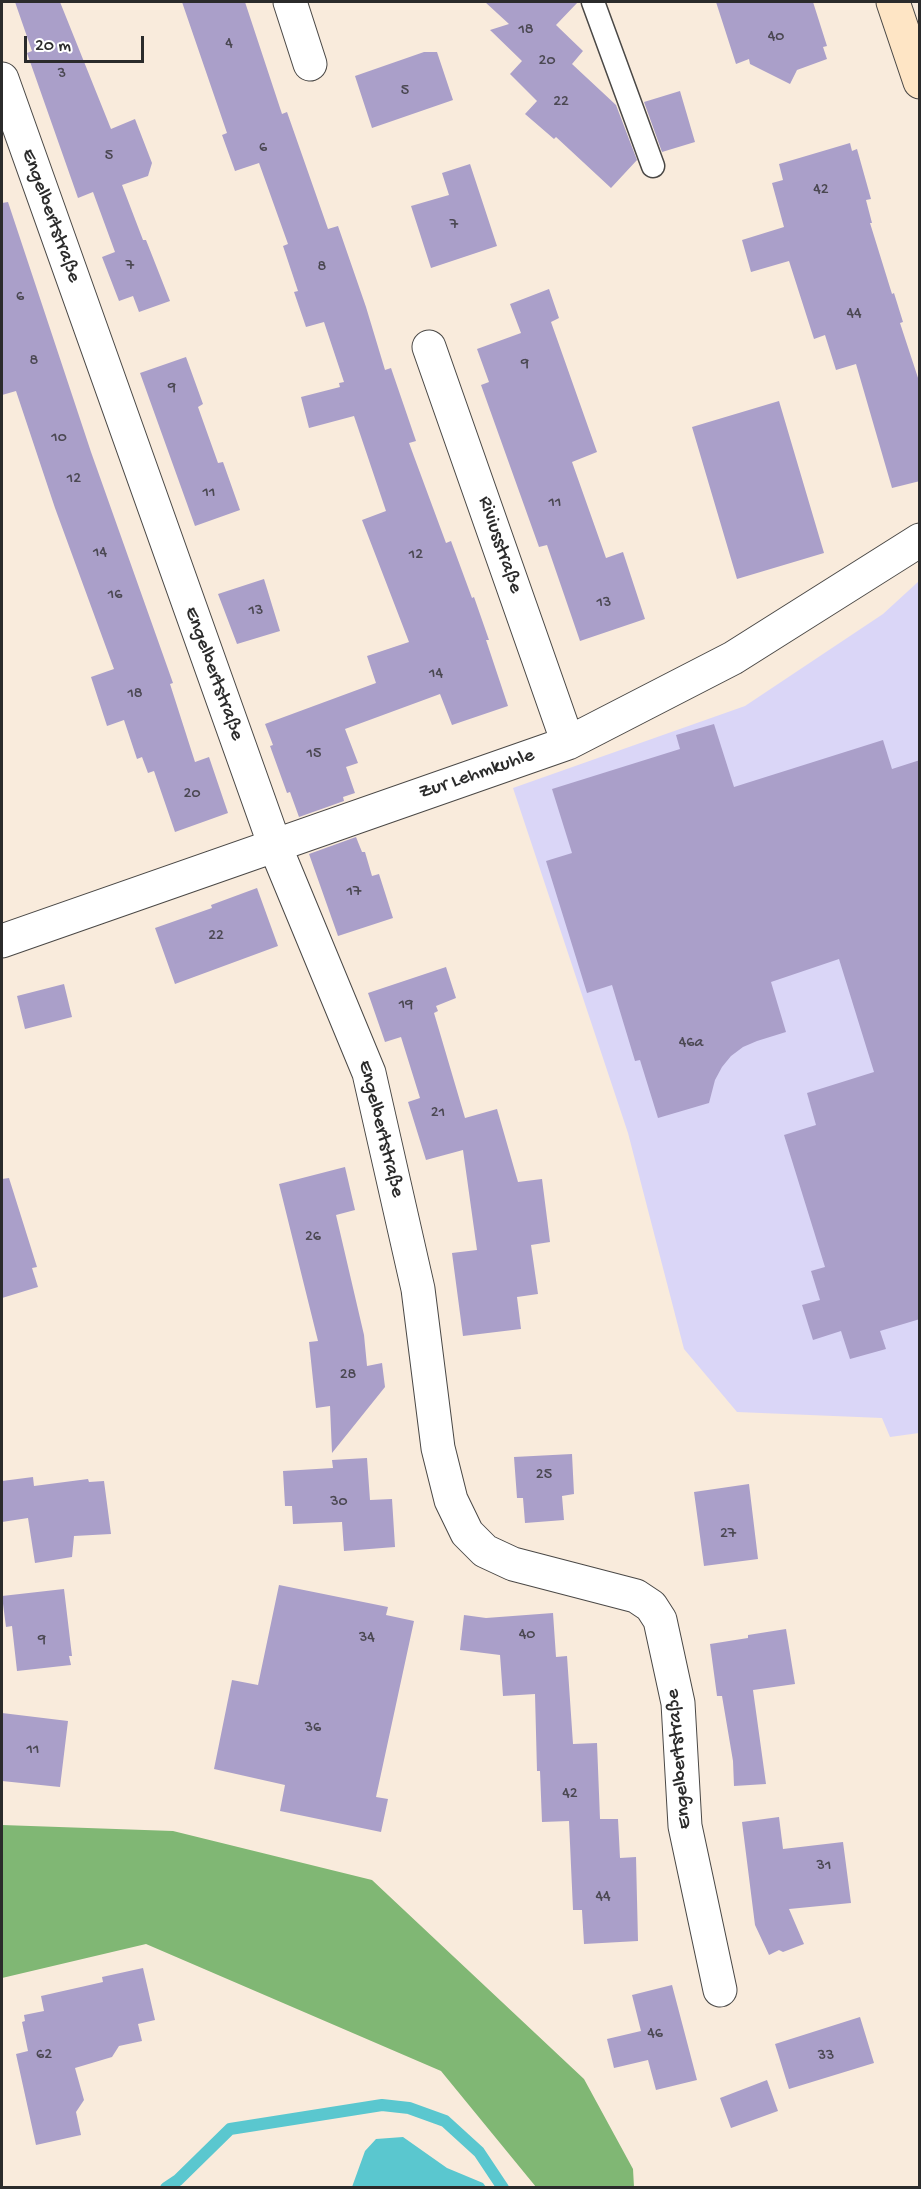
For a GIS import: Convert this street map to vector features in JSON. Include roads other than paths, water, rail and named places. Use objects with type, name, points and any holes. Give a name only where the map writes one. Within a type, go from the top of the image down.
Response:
[{"type":"main road","points":[[893,2],[920,82]]},
{"type":"street","points":[[290,2],[310,64]]},
{"type":"street","name":"Engelbertstraße","points":[[2,79],[275,846],[369,1073],[418,1289],[438,1448],[443,1476],[455,1509],[467,1533],[485,1551],[513,1564],[636,1596],[651,1606],[660,1620],[678,1703],[685,1826],[720,1990]]},
{"type":"street","name":"Riviusstraße","points":[[429,347],[568,743]]},
{"type":"street","name":"Zur Lehmkuhle","points":[[2,941],[568,743],[733,658],[920,540]]},
{"type":"lane","points":[[593,2],[653,166]]},
{"type":"water","points":[[403,2137],[447,2168],[483,2183],[486,2187],[352,2187],[365,2151],[376,2139]]},
{"type":"waterway","points":[[166,2188],[178,2180],[230,2129],[382,2105],[409,2108],[445,2121],[479,2152],[503,2188]]}]
